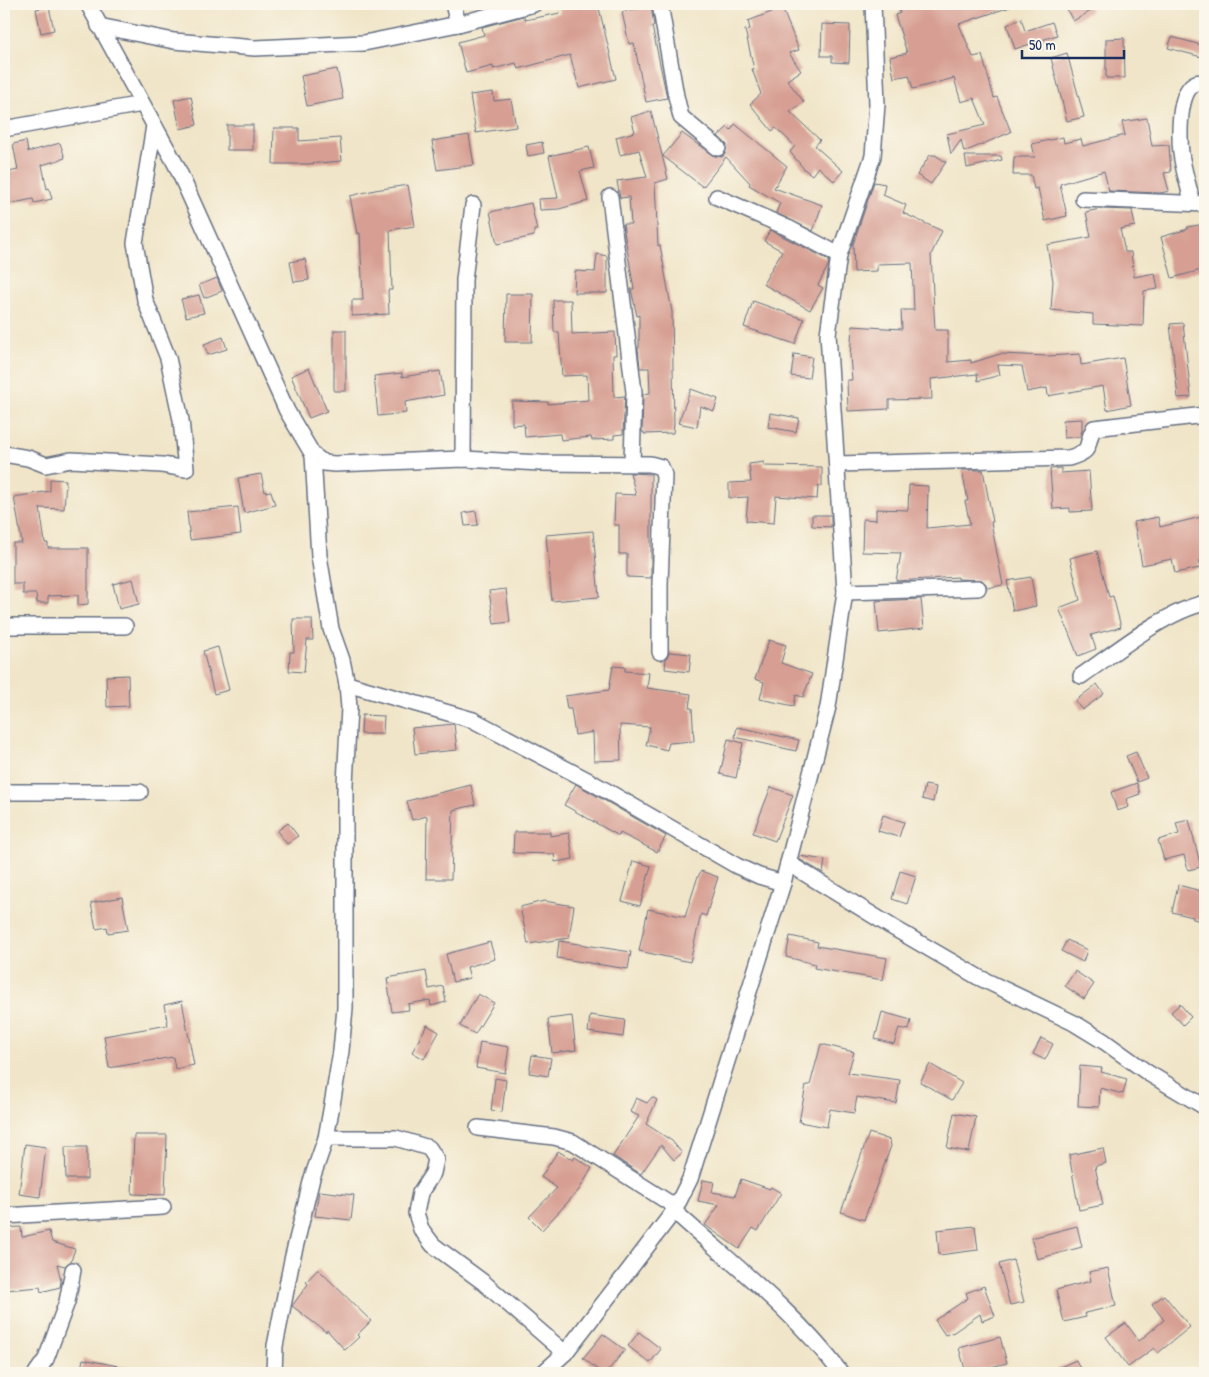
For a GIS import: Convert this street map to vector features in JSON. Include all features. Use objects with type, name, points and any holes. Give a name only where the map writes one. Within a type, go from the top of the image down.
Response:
[{"type":"street","points":[[88,4],[180,173],[287,411],[313,454],[324,463],[336,464],[463,460],[650,464],[661,467],[664,475],[660,584],[660,652]]},
{"type":"street","points":[[453,4],[458,24]]},
{"type":"street","points":[[99,26],[174,42],[255,48],[364,43],[458,24],[534,4]]},
{"type":"street","points":[[660,4],[681,116],[718,148]]},
{"type":"street","points":[[544,1373],[565,1353],[630,1270],[675,1209],[690,1179],[783,883],[828,706],[845,592],[828,334],[839,255],[873,156],[877,104],[872,4]]},
{"type":"street","points":[[1083,199],[1199,203],[1181,153],[1180,116],[1186,93],[1192,85],[1201,82],[1205,83]]},
{"type":"street","points":[[4,129],[142,104]]},
{"type":"street","points":[[4,454],[28,458],[46,465],[71,460],[162,465],[186,469],[181,420],[168,358],[145,300],[136,243],[154,126]]},
{"type":"street","points":[[610,197],[634,392],[632,464]]},
{"type":"street","points":[[717,197],[788,228],[839,255]]},
{"type":"street","points":[[463,460],[464,280],[473,205]]},
{"type":"street","points":[[837,464],[1069,458],[1083,454],[1088,450],[1094,428],[1205,415]]},
{"type":"street","points":[[274,1373],[275,1346],[292,1260],[312,1178],[326,1138],[341,1051],[345,1008],[347,684],[342,660],[331,629],[319,556],[313,454]]},
{"type":"street","points":[[845,592],[978,588]]},
{"type":"street","points":[[1081,676],[1156,626],[1194,606],[1205,603]]},
{"type":"street","points":[[4,626],[125,626]]},
{"type":"street","points":[[347,684],[473,720],[591,782],[737,866],[758,876],[783,883]]},
{"type":"street","points":[[4,792],[140,792]]},
{"type":"street","points":[[788,864],[978,978],[1074,1023],[1105,1042],[1148,1073],[1205,1107]]},
{"type":"street","points":[[478,1128],[554,1137],[573,1142],[675,1209],[716,1250],[774,1298],[825,1352],[841,1373]]},
{"type":"street","points":[[326,1138],[396,1138],[412,1141],[429,1148],[436,1159],[433,1173],[420,1193],[416,1213],[421,1229],[433,1245],[483,1282],[565,1353]]},
{"type":"street","points":[[4,1216],[163,1207]]},
{"type":"street","points":[[36,1373],[46,1358],[67,1302],[73,1270]]},
{"type":"building","points":[[558,4],[598,4],[616,79],[579,88],[570,55],[518,69],[516,63],[493,69],[493,66],[466,73],[458,42],[484,35],[482,27],[524,16],[525,20],[560,13]]},
{"type":"building","points":[[898,4],[1013,4],[1013,6],[959,24],[973,57],[982,55],[994,98],[997,97],[1011,132],[964,152],[961,140],[951,154],[947,134],[985,125],[974,98],[961,102],[954,78],[913,89],[909,75],[894,78],[890,57],[907,53],[895,15],[900,13]]},
{"type":"building","points":[[1064,4],[1087,4],[1091,11],[1073,21]]},
{"type":"building","points":[[651,6],[654,26],[652,26],[667,98],[646,102],[634,43],[629,44],[622,12]]},
{"type":"building","points":[[49,7],[54,30],[41,33],[36,9]]},
{"type":"building","points":[[782,8],[799,50],[789,53],[801,71],[787,80],[804,102],[790,112],[820,140],[815,146],[843,171],[834,181],[818,167],[812,175],[804,169],[790,152],[795,146],[776,128],[772,131],[750,104],[761,94],[752,69],[754,69],[745,30],[750,29],[748,21]]},
{"type":"building","points":[[1021,18],[1025,31],[1052,22],[1057,35],[1015,49],[1007,25]]},
{"type":"building","points":[[822,24],[850,25],[849,63],[832,62],[832,56],[821,56]]},
{"type":"building","points":[[1172,37],[1205,46],[1205,58],[1168,48]]},
{"type":"building","points":[[1124,38],[1125,78],[1106,78],[1106,39]]},
{"type":"building","points":[[1067,53],[1084,117],[1067,121],[1051,58]]},
{"type":"building","points":[[337,69],[343,99],[307,106],[301,76]]},
{"type":"building","points":[[493,92],[494,101],[511,99],[516,127],[476,133],[470,95]]},
{"type":"building","points":[[191,96],[197,125],[180,129],[174,100]]},
{"type":"building","points":[[651,111],[668,179],[655,183],[658,246],[660,245],[672,312],[674,423],[673,433],[644,434],[642,432],[643,394],[650,393],[649,368],[640,368],[638,348],[639,315],[637,316],[631,289],[634,289],[623,224],[631,224],[629,197],[620,198],[617,181],[647,177],[639,150],[620,155],[616,137],[635,132],[631,117]]},
{"type":"building","points":[[1147,118],[1152,146],[1169,145],[1171,172],[1164,173],[1169,191],[1160,193],[1109,191],[1104,171],[1060,184],[1067,216],[1045,221],[1038,188],[1034,189],[1031,175],[1013,175],[1014,157],[1035,157],[1032,144],[1063,137],[1064,143],[1081,139],[1083,146],[1125,135],[1122,122]]},
{"type":"building","points":[[735,124],[787,166],[774,188],[822,205],[813,231],[776,213],[780,203],[749,185],[750,183],[726,157],[703,187],[663,156],[682,133],[712,155],[722,157],[725,154],[727,145],[718,136],[728,127],[731,130]]},
{"type":"building","points":[[227,125],[253,125],[253,150],[227,150]]},
{"type":"building","points":[[274,128],[299,128],[299,141],[340,138],[342,161],[273,164]]},
{"type":"building","points":[[469,135],[474,165],[437,170],[432,141]]},
{"type":"building","points":[[26,141],[28,152],[60,143],[65,158],[42,165],[47,189],[49,188],[52,199],[34,203],[33,199],[4,205],[4,173],[18,170],[13,144]]},
{"type":"building","points":[[542,142],[544,153],[528,156],[526,145]]},
{"type":"building","points":[[589,147],[594,168],[580,171],[588,201],[559,209],[540,210],[539,199],[558,198],[549,156]]},
{"type":"building","points":[[930,155],[935,155],[946,162],[931,184],[917,175]]},
{"type":"building","points":[[965,156],[1001,156],[1002,160],[967,168]]},
{"type":"building","points":[[874,182],[885,184],[883,195],[906,205],[903,213],[942,231],[931,255],[935,330],[948,330],[948,362],[971,360],[971,363],[1000,354],[1048,356],[1080,354],[1081,365],[1123,358],[1131,405],[1107,410],[1103,386],[1048,396],[1047,388],[1027,392],[1022,366],[998,365],[1000,375],[978,381],[977,374],[931,379],[932,399],[889,400],[889,409],[848,411],[847,380],[852,380],[850,356],[852,326],[902,329],[901,310],[914,310],[912,263],[877,264],[877,271],[854,272],[853,244]]},
{"type":"building","points":[[408,185],[415,226],[390,230],[392,290],[388,290],[389,314],[352,316],[352,300],[363,300],[360,233],[357,234],[350,196]]},
{"type":"building","points":[[531,203],[537,230],[534,230],[534,236],[497,244],[490,212]]},
{"type":"building","points":[[1100,209],[1132,210],[1135,226],[1120,229],[1125,252],[1131,252],[1134,277],[1155,273],[1158,289],[1144,291],[1143,326],[1093,324],[1093,314],[1051,310],[1053,281],[1047,245],[1091,237],[1086,212]]},
{"type":"building","points":[[1205,224],[1205,269],[1172,278],[1161,237],[1188,229],[1187,227]]},
{"type":"building","points":[[770,230],[829,260],[828,266],[818,285],[823,288],[810,310],[763,284],[782,251],[764,241]]},
{"type":"building","points":[[597,254],[607,256],[607,293],[574,293],[575,271],[595,272]]},
{"type":"building","points":[[305,259],[309,280],[294,282],[290,262]]},
{"type":"building","points":[[217,278],[222,291],[204,298],[199,285]]},
{"type":"building","points":[[506,294],[533,294],[532,342],[505,342]]},
{"type":"building","points":[[199,295],[204,313],[186,317],[181,299]]},
{"type":"building","points":[[553,300],[571,300],[572,334],[615,332],[616,355],[613,355],[614,397],[625,396],[623,434],[614,435],[614,439],[592,440],[591,437],[561,440],[560,434],[525,437],[524,424],[512,425],[512,401],[548,402],[548,404],[588,400],[587,375],[562,376],[559,332],[554,332]]},
{"type":"building","points":[[753,301],[804,319],[795,344],[744,327]]},
{"type":"building","points":[[1183,323],[1191,397],[1178,398],[1170,324]]},
{"type":"building","points":[[334,330],[346,330],[346,391],[334,391]]},
{"type":"building","points":[[223,337],[227,349],[208,355],[204,344]]},
{"type":"building","points":[[794,354],[812,357],[809,378],[791,376]]},
{"type":"building","points":[[309,368],[327,411],[309,418],[291,376]]},
{"type":"building","points":[[440,371],[444,395],[405,402],[406,413],[378,416],[374,376],[402,373],[402,377]]},
{"type":"building","points":[[691,389],[718,399],[714,411],[700,406],[697,427],[678,423]]},
{"type":"building","points":[[770,413],[799,418],[796,432],[768,427]]},
{"type":"building","points":[[1082,419],[1080,437],[1064,438],[1063,420]]},
{"type":"building","points":[[764,462],[764,466],[822,467],[822,486],[818,486],[817,499],[776,496],[774,523],[746,521],[748,497],[729,498],[729,483],[751,482],[749,464]]},
{"type":"building","points":[[1061,468],[1061,473],[1089,471],[1092,511],[1070,512],[1070,508],[1053,509],[1050,469]]},
{"type":"building","points":[[962,470],[983,470],[1003,585],[987,588],[982,580],[958,579],[958,577],[896,581],[901,553],[862,552],[863,519],[876,520],[876,509],[908,510],[909,485],[928,486],[927,528],[970,524],[965,501],[968,501]]},
{"type":"building","points":[[630,473],[651,474],[651,578],[627,577],[627,554],[619,554],[619,525],[614,525],[615,494],[636,495]]},
{"type":"building","points":[[261,474],[265,492],[271,491],[275,505],[244,513],[238,478]]},
{"type":"building","points":[[50,479],[66,480],[64,509],[40,508],[45,543],[48,543],[48,548],[88,548],[88,604],[78,605],[78,595],[48,596],[48,603],[37,603],[36,594],[23,594],[23,584],[13,584],[13,543],[22,543],[14,497],[50,491]]},
{"type":"building","points":[[238,507],[241,534],[190,540],[187,512]]},
{"type":"building","points":[[476,511],[478,525],[465,526],[463,513]]},
{"type":"building","points":[[812,515],[831,515],[831,527],[812,526]]},
{"type":"building","points":[[1205,516],[1205,560],[1199,561],[1200,568],[1175,573],[1172,559],[1142,565],[1134,522],[1158,517],[1160,527]]},
{"type":"building","points":[[593,531],[599,597],[552,601],[546,535]]},
{"type":"building","points":[[1097,551],[1109,597],[1113,596],[1121,627],[1091,635],[1096,649],[1078,656],[1059,608],[1080,600],[1070,558]]},
{"type":"building","points":[[1031,577],[1036,606],[1013,611],[1007,581]]},
{"type":"building","points":[[133,579],[139,604],[119,609],[113,584]]},
{"type":"building","points":[[506,589],[510,622],[494,624],[489,591]]},
{"type":"building","points":[[921,599],[924,628],[879,633],[876,601]]},
{"type":"building","points":[[293,619],[312,619],[313,640],[307,640],[304,672],[289,671],[290,652],[294,652]]},
{"type":"building","points":[[769,640],[786,645],[781,663],[812,674],[803,697],[796,695],[794,706],[760,699],[764,682],[755,679]]},
{"type":"building","points":[[218,647],[229,690],[214,694],[203,651]]},
{"type":"building","points":[[669,652],[691,654],[689,672],[665,669]]},
{"type":"building","points":[[613,666],[625,667],[625,671],[649,673],[647,688],[691,694],[689,708],[692,708],[694,741],[669,743],[667,750],[646,745],[650,727],[620,725],[621,760],[594,761],[593,732],[575,735],[571,709],[567,709],[565,696],[609,690]]},
{"type":"building","points":[[128,675],[129,706],[107,707],[106,676]]},
{"type":"building","points":[[1097,684],[1104,694],[1082,710],[1075,701]]},
{"type":"building","points":[[362,715],[384,716],[383,734],[361,734]]},
{"type":"building","points":[[454,724],[457,750],[415,754],[412,728]]},
{"type":"building","points":[[737,727],[799,740],[796,751],[735,737]]},
{"type":"building","points":[[728,739],[743,743],[736,778],[720,774]]},
{"type":"building","points":[[1136,752],[1147,778],[1137,782],[1126,756]]},
{"type":"building","points":[[1137,783],[1140,794],[1126,799],[1129,807],[1117,811],[1111,792]]},
{"type":"building","points":[[576,784],[666,836],[657,852],[620,833],[619,836],[564,805]]},
{"type":"building","points":[[471,785],[475,805],[453,810],[451,879],[426,879],[427,816],[412,820],[407,801]]},
{"type":"building","points":[[925,785],[936,787],[933,802],[922,799]]},
{"type":"building","points":[[771,787],[793,795],[775,841],[753,833]]},
{"type":"building","points":[[883,815],[904,822],[899,837],[878,831]]},
{"type":"building","points":[[1189,820],[1201,867],[1188,870],[1184,855],[1164,860],[1158,840],[1179,834],[1176,823]]},
{"type":"building","points":[[288,823],[298,836],[287,844],[277,831]]},
{"type":"building","points":[[514,832],[550,832],[550,836],[569,833],[573,859],[555,862],[554,854],[513,853]]},
{"type":"building","points":[[800,856],[825,860],[823,873],[799,859]]},
{"type":"building","points":[[633,861],[651,866],[640,906],[622,901]]},
{"type":"building","points":[[701,871],[718,877],[706,916],[701,914],[690,962],[639,951],[648,909],[685,917]]},
{"type":"building","points":[[900,871],[916,876],[907,904],[892,899]]},
{"type":"building","points":[[1178,885],[1205,892],[1205,922],[1172,912]]},
{"type":"building","points":[[122,897],[128,930],[108,933],[107,927],[96,929],[91,903]]},
{"type":"building","points":[[544,901],[574,906],[569,938],[528,944],[520,907]]},
{"type":"building","points":[[790,936],[818,942],[817,946],[887,958],[883,980],[814,968],[815,964],[786,957]]},
{"type":"building","points":[[1067,940],[1087,950],[1083,962],[1061,951]]},
{"type":"building","points":[[559,941],[631,952],[628,969],[557,958]]},
{"type":"building","points":[[490,942],[495,959],[467,967],[470,978],[453,982],[446,954]]},
{"type":"building","points":[[426,971],[429,989],[443,986],[446,1002],[431,1006],[430,1000],[408,1004],[409,1010],[392,1012],[387,978]]},
{"type":"building","points":[[1075,971],[1094,984],[1084,999],[1065,986]]},
{"type":"building","points":[[478,994],[494,1003],[475,1034],[460,1026]]},
{"type":"building","points":[[182,1001],[194,1065],[175,1069],[173,1057],[109,1068],[104,1036],[168,1025],[164,1005]]},
{"type":"building","points":[[1180,1004],[1191,1017],[1183,1025],[1171,1012]]},
{"type":"building","points":[[882,1012],[911,1020],[909,1030],[899,1028],[894,1044],[875,1039]]},
{"type":"building","points":[[590,1015],[625,1020],[623,1037],[588,1032]]},
{"type":"building","points":[[572,1016],[576,1050],[552,1053],[548,1019]]},
{"type":"building","points":[[427,1025],[439,1032],[424,1059],[412,1052]]},
{"type":"building","points":[[1041,1038],[1053,1044],[1045,1060],[1033,1054]]},
{"type":"building","points":[[480,1042],[509,1047],[505,1073],[476,1068]]},
{"type":"building","points":[[821,1044],[854,1052],[848,1073],[900,1080],[896,1103],[857,1097],[854,1113],[830,1109],[827,1127],[799,1122],[806,1085],[810,1085]]},
{"type":"building","points":[[532,1055],[551,1058],[548,1076],[529,1073]]},
{"type":"building","points":[[930,1064],[962,1083],[952,1100],[920,1082]]},
{"type":"building","points":[[1080,1066],[1102,1068],[1101,1072],[1127,1079],[1123,1094],[1100,1088],[1099,1107],[1078,1106]]},
{"type":"building","points":[[495,1078],[506,1080],[502,1112],[491,1111]]},
{"type":"building","points":[[652,1097],[657,1100],[646,1124],[672,1141],[682,1153],[674,1160],[661,1145],[641,1174],[613,1156],[639,1116],[630,1112],[636,1098],[647,1103]]},
{"type":"building","points":[[954,1113],[976,1117],[969,1152],[947,1148]]},
{"type":"building","points":[[869,1133],[890,1140],[891,1146],[864,1220],[841,1212]]},
{"type":"building","points":[[134,1135],[167,1135],[165,1195],[132,1194]]},
{"type":"building","points":[[25,1144],[46,1147],[40,1197],[19,1194]]},
{"type":"building","points":[[65,1147],[87,1147],[87,1179],[66,1179]]},
{"type":"building","points":[[1103,1148],[1106,1163],[1095,1166],[1103,1205],[1079,1210],[1069,1155]]},
{"type":"building","points":[[558,1151],[573,1160],[575,1157],[592,1168],[579,1190],[542,1230],[529,1217],[557,1188],[541,1177]]},
{"type":"building","points":[[741,1179],[770,1189],[771,1187],[781,1193],[758,1231],[753,1228],[739,1249],[705,1225],[719,1205],[698,1201],[703,1180],[714,1182],[712,1192],[735,1196]]},
{"type":"building","points":[[319,1191],[354,1195],[351,1220],[315,1216]]},
{"type":"building","points":[[975,1226],[978,1250],[939,1255],[937,1230]]},
{"type":"building","points":[[1077,1226],[1082,1247],[1037,1259],[1031,1238]]},
{"type":"building","points":[[21,1227],[22,1237],[49,1231],[52,1242],[75,1249],[71,1261],[65,1266],[57,1264],[61,1281],[60,1287],[41,1292],[40,1287],[6,1290],[4,1228]]},
{"type":"building","points":[[1013,1260],[1024,1302],[1010,1305],[999,1264]]},
{"type":"building","points":[[1108,1268],[1116,1306],[1085,1313],[1086,1317],[1064,1322],[1056,1290],[1091,1281],[1089,1272]]},
{"type":"building","points":[[318,1269],[371,1321],[357,1335],[359,1337],[345,1350],[327,1330],[326,1332],[292,1306],[308,1284],[306,1282]]},
{"type":"building","points":[[984,1286],[995,1316],[982,1321],[980,1314],[954,1332],[945,1335],[935,1320],[968,1298],[966,1293]]},
{"type":"building","points":[[1164,1295],[1190,1327],[1158,1353],[1154,1348],[1128,1367],[1106,1337],[1126,1323],[1139,1341],[1164,1320],[1152,1304]]},
{"type":"building","points":[[639,1332],[661,1349],[650,1363],[628,1346]]},
{"type":"building","points":[[603,1334],[625,1350],[606,1373],[602,1373],[583,1358]]},
{"type":"building","points":[[1000,1337],[1007,1363],[966,1373],[959,1348]]},
{"type":"building","points":[[83,1359],[128,1368],[128,1373],[80,1373]]},
{"type":"building","points":[[1076,1360],[1082,1373],[1047,1373]]}]
